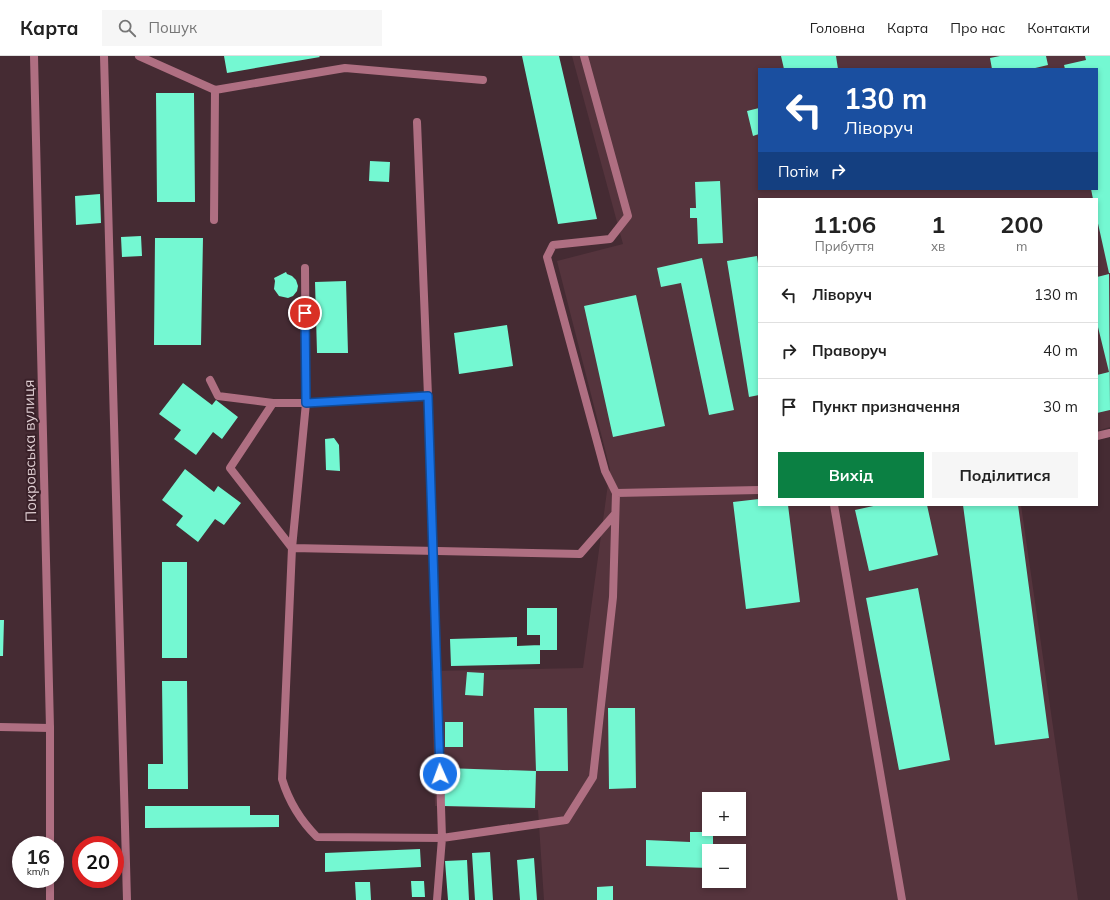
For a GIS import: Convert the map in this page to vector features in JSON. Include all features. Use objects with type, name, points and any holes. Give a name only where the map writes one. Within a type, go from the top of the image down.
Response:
[{"type":"street","name":"Покровська вулиця","points":[[34,56],[50,728],[50,836]]},
{"type":"street","points":[[104,56],[127,900]]},
{"type":"street","points":[[139,56],[215,90],[345,68],[483,80]]},
{"type":"street","points":[[304,268],[306,403],[292,548],[282,779],[287,794],[304,824],[317,837],[442,838],[566,820],[593,777],[613,597],[616,493],[605,470],[547,256],[554,245],[610,239],[628,216],[584,56]]},
{"type":"street","points":[[214,220],[215,90]]},
{"type":"street","points":[[417,122],[428,396],[442,838],[437,900]]},
{"type":"street","points":[[210,380],[218,396],[273,403],[306,403],[428,396]]},
{"type":"street","points":[[273,403],[230,468],[292,548]]},
{"type":"street","points":[[1098,436],[1110,433]]},
{"type":"street","points":[[616,493],[758,490]]},
{"type":"street","points":[[834,506],[902,900]]},
{"type":"street","points":[[292,548],[580,554],[615,514]]},
{"type":"street","points":[[0,727],[50,728]]},
{"type":"street","points":[[50,888],[50,900]]},
{"type":"shaded area","points":[[572,56],[1110,56],[1110,427],[1098,431],[1098,198],[758,198],[758,506],[1021,506],[1078,900],[544,900],[538,810],[435,806],[431,671],[583,668],[610,469],[557,261],[623,244]]},
{"type":"building","points":[[224,56],[319,56],[320,57],[227,73]]},
{"type":"building","points":[[522,56],[559,56],[597,219],[558,224]]},
{"type":"building","points":[[781,56],[836,56],[838,68],[784,68]]},
{"type":"building","points":[[1000,56],[1046,56],[1048,65],[1035,68],[992,68],[990,58]]},
{"type":"building","points":[[1085,56],[1110,56],[1110,273],[1098,224],[1098,198],[1093,198],[1091,190],[1098,190],[1098,68],[1065,68],[1064,65],[1086,60]]},
{"type":"building","points":[[156,93],[194,93],[195,202],[157,202]]},
{"type":"building","points":[[758,108],[758,134],[753,136],[747,111]]},
{"type":"building","points":[[370,161],[390,162],[389,182],[369,181]]},
{"type":"building","points":[[720,181],[723,243],[698,244],[697,218],[690,218],[690,208],[696,208],[695,182]]},
{"type":"building","points":[[100,194],[101,223],[76,225],[75,196]]},
{"type":"building","points":[[141,236],[142,256],[122,257],[121,237]]},
{"type":"building","points":[[155,238],[203,238],[201,345],[154,345]]},
{"type":"building","points":[[757,256],[758,395],[749,397],[727,261]]},
{"type":"building","points":[[702,258],[734,410],[709,415],[681,283],[661,287],[657,268]]},
{"type":"building","points":[[286,272],[296,280],[298,286],[297,291],[293,296],[288,298],[279,296],[274,289],[274,278]]},
{"type":"building","points":[[1109,274],[1110,410],[1098,413],[1098,375],[1109,372],[1098,327],[1098,277]]},
{"type":"building","points":[[346,281],[348,353],[317,353],[315,282]]},
{"type":"building","points":[[636,295],[665,426],[613,437],[584,306]]},
{"type":"building","points":[[507,325],[513,366],[459,374],[454,333]]},
{"type":"building","points":[[183,383],[212,405],[216,400],[238,417],[222,439],[213,432],[196,455],[174,439],[181,430],[159,414]]},
{"type":"building","points":[[334,438],[339,445],[340,471],[326,470],[325,439]]},
{"type":"building","points":[[185,469],[214,492],[218,486],[241,503],[224,525],[215,519],[198,542],[176,525],[183,516],[162,500]]},
{"type":"building","points":[[758,499],[758,506],[788,506],[800,602],[746,609],[733,502]]},
{"type":"building","points":[[873,506],[927,506],[938,555],[869,571],[855,510]]},
{"type":"building","points":[[963,506],[1018,506],[1049,738],[995,745]]},
{"type":"building","points":[[162,562],[187,562],[187,658],[162,658]]},
{"type":"building","points":[[918,588],[950,760],[899,770],[866,598]]},
{"type":"building","points":[[527,608],[557,608],[557,650],[540,650],[540,635],[527,635]]},
{"type":"building","points":[[0,620],[4,620],[3,656],[0,656]]},
{"type":"building","points":[[517,637],[517,646],[540,645],[540,664],[451,666],[450,639]]},
{"type":"building","points":[[467,672],[484,673],[483,696],[465,695]]},
{"type":"building","points":[[162,681],[187,681],[188,789],[148,789],[148,764],[163,764]]},
{"type":"building","points":[[534,708],[567,708],[568,771],[536,771]]},
{"type":"building","points":[[608,708],[635,708],[636,788],[609,789]]},
{"type":"building","points":[[445,722],[463,722],[463,747],[445,747]]},
{"type":"building","points":[[445,768],[536,771],[535,808],[444,806]]},
{"type":"building","points":[[145,806],[250,806],[250,815],[279,815],[279,827],[145,828]]},
{"type":"building","points":[[690,832],[702,832],[702,836],[713,836],[713,844],[702,844],[702,868],[646,866],[646,840],[690,842]]},
{"type":"building","points":[[420,849],[421,867],[325,872],[325,853]]},
{"type":"building","points":[[490,852],[493,900],[475,900],[472,853]]},
{"type":"building","points":[[534,858],[537,900],[520,900],[517,860]]},
{"type":"building","points":[[467,860],[469,900],[448,900],[445,861]]},
{"type":"building","points":[[411,881],[424,881],[425,897],[412,897]]},
{"type":"building","points":[[355,882],[370,882],[371,900],[356,900]]},
{"type":"building","points":[[613,886],[613,900],[597,900],[597,887]]},
{"type":"route","points":[[305,313],[306,403],[428,396],[440,774]]}]
